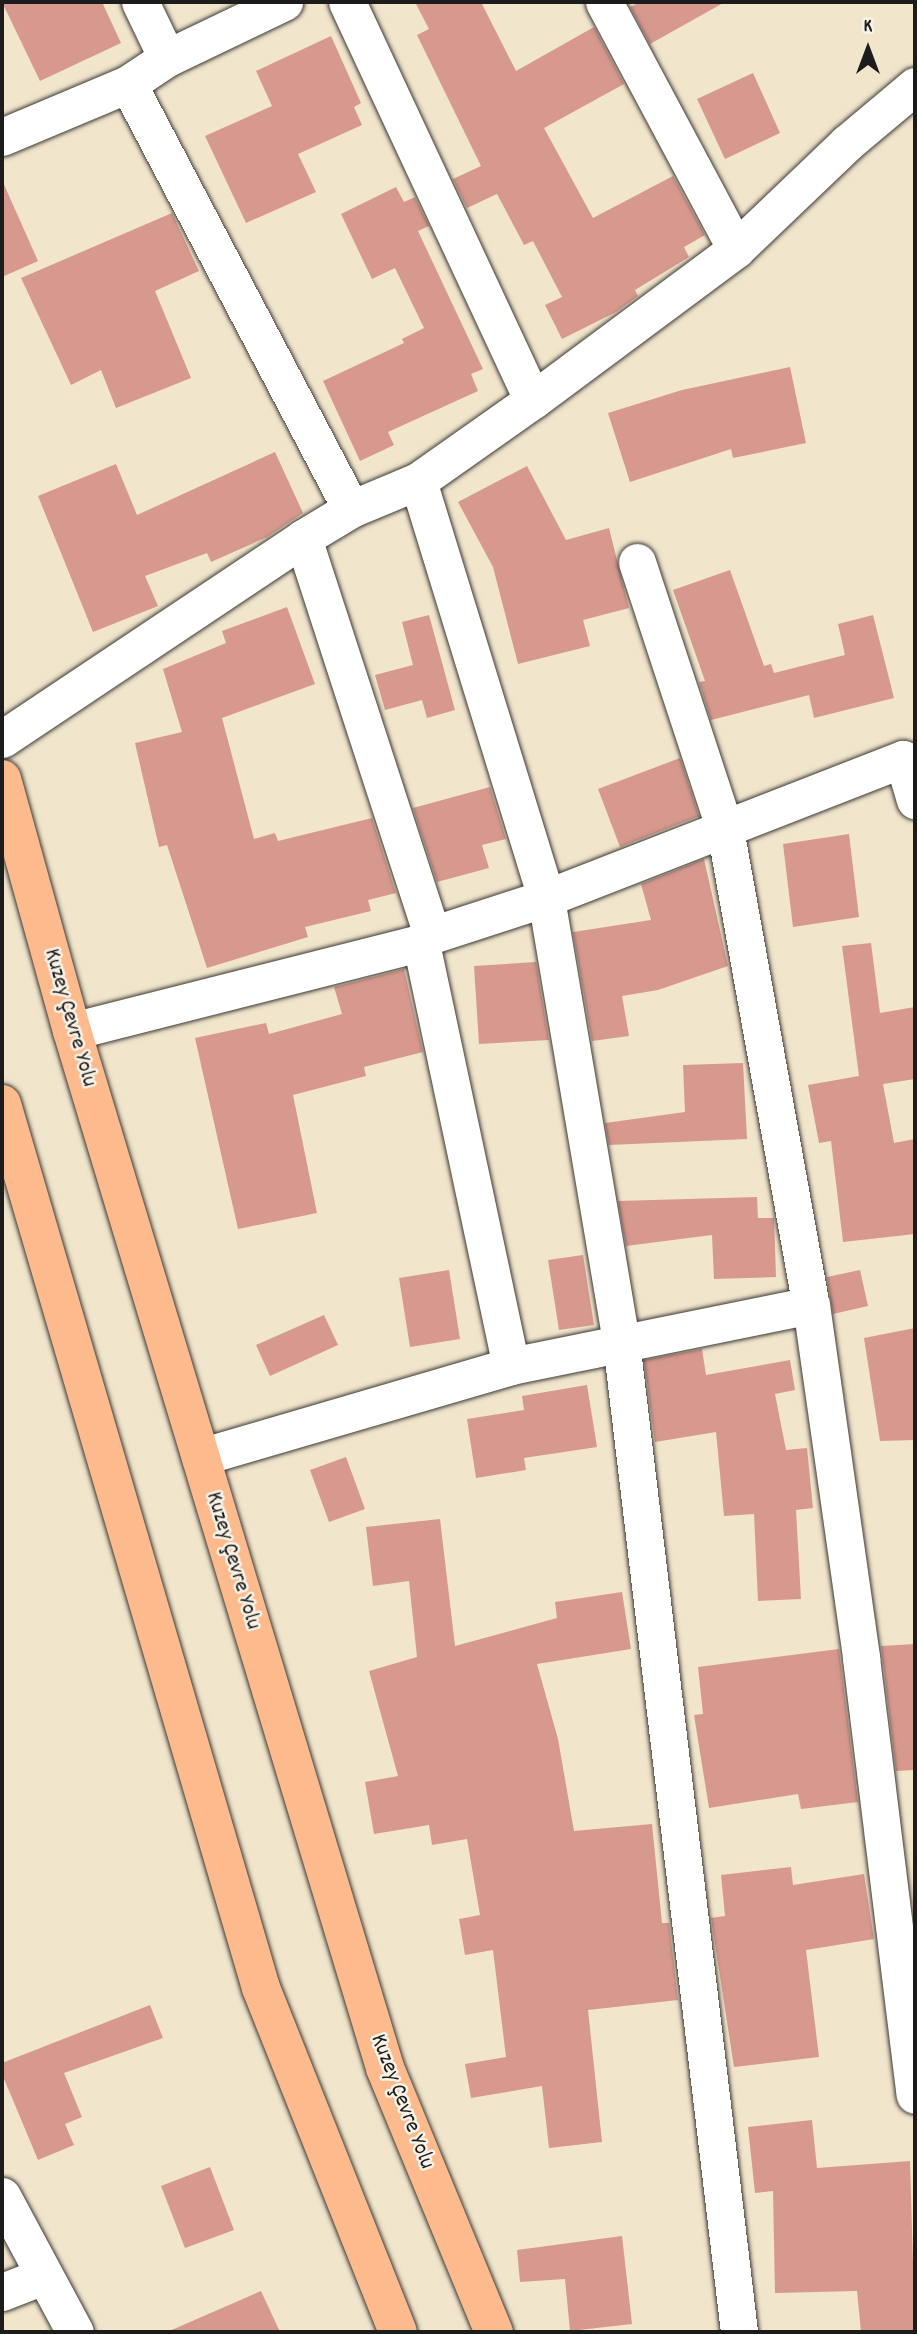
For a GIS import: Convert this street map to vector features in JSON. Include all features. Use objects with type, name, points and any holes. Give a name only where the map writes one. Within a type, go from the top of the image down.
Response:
[{"type":"highway","name":"Kuzey Çevre Yolu","points":[[2,779],[72,1031],[385,2068],[494,2332]]},
{"type":"highway","points":[[2,1104],[261,1988],[398,2332]]},
{"type":"street","points":[[140,2],[167,58]]},
{"type":"street","points":[[2,137],[128,84],[167,58],[284,2]]},
{"type":"street","points":[[347,2],[533,400]]},
{"type":"street","points":[[604,2],[736,248]]},
{"type":"street","points":[[128,84],[351,509]]},
{"type":"street","points":[[2,739],[303,538],[351,509],[418,481],[533,400],[736,248],[847,142],[915,86]]},
{"type":"street","points":[[418,481],[546,898],[621,1342],[739,2332]]},
{"type":"street","points":[[303,538],[427,939],[511,1366]]},
{"type":"street","points":[[637,562],[725,830],[811,1305],[861,1658],[915,2095]]},
{"type":"street","points":[[72,1031],[427,939],[546,898],[903,759],[915,800]]},
{"type":"street","points":[[200,1457],[511,1366],[811,1305]]},
{"type":"street","points":[[2,2196],[75,2332]]},
{"type":"street","points":[[2,2292],[43,2276]]},
{"type":"building","points":[[2,2],[102,2],[121,43],[40,81]]},
{"type":"building","points":[[415,2],[481,2],[516,71],[594,27],[624,84],[544,128],[593,218],[673,176],[705,235],[684,247],[689,257],[635,290],[638,296],[616,312],[562,339],[545,305],[562,297],[533,241],[524,245],[497,194],[467,208],[453,179],[481,166],[417,35],[429,29]]},
{"type":"building","points":[[640,2],[725,2],[650,44],[630,7]]},
{"type":"building","points":[[331,36],[361,103],[354,107],[362,125],[298,154],[316,192],[246,223],[205,136],[272,106],[256,71]]},
{"type":"building","points":[[753,73],[780,133],[725,159],[697,99]]},
{"type":"building","points":[[2,180],[38,261],[2,277]]},
{"type":"building","points":[[396,187],[404,202],[415,197],[429,226],[418,231],[483,369],[471,374],[478,391],[388,432],[394,445],[360,461],[323,381],[404,343],[402,339],[424,328],[395,268],[372,279],[341,214]]},
{"type":"building","points":[[172,213],[199,271],[155,291],[191,378],[116,408],[101,370],[71,385],[21,278]]},
{"type":"building","points":[[790,367],[806,443],[733,458],[731,449],[630,482],[608,413],[682,390]]},
{"type":"building","points":[[275,452],[303,513],[267,537],[211,562],[207,553],[145,576],[158,606],[93,632],[38,496],[116,464],[137,515]]},
{"type":"building","points":[[527,466],[566,540],[609,528],[629,608],[583,620],[590,646],[518,664],[493,567],[458,502]]},
{"type":"building","points":[[730,570],[764,666],[771,664],[774,673],[845,655],[838,624],[873,615],[894,698],[814,718],[809,695],[711,720],[699,682],[705,681],[673,590]]},
{"type":"building","points":[[287,607],[315,684],[222,718],[254,839],[275,833],[278,841],[372,818],[396,893],[368,900],[371,911],[305,927],[308,937],[207,968],[167,845],[159,847],[135,743],[182,732],[163,669],[226,643],[222,631]]},
{"type":"building","points":[[429,615],[455,710],[427,718],[422,700],[385,710],[375,675],[413,665],[402,622]]},
{"type":"building","points":[[680,758],[699,816],[620,847],[598,789]]},
{"type":"building","points":[[490,787],[506,839],[482,845],[489,868],[437,882],[413,808]]},
{"type":"building","points":[[849,834],[859,917],[793,927],[783,844]]},
{"type":"building","points":[[704,859],[728,966],[658,990],[622,996],[629,1036],[592,1041],[573,932],[651,920],[641,884]]},
{"type":"building","points":[[871,943],[880,1013],[915,1007],[915,1079],[883,1084],[894,1143],[915,1139],[915,1234],[843,1242],[831,1141],[819,1143],[808,1085],[859,1076],[842,946]]},
{"type":"building","points":[[536,962],[549,1040],[479,1044],[474,966]]},
{"type":"building","points":[[404,969],[423,1052],[364,1067],[366,1076],[293,1095],[317,1213],[238,1229],[195,1038],[266,1023],[269,1034],[342,1014],[334,987]]},
{"type":"building","points":[[743,1063],[747,1139],[609,1145],[605,1123],[685,1112],[683,1065]]},
{"type":"building","points":[[757,1197],[758,1218],[774,1218],[776,1277],[714,1279],[712,1235],[626,1246],[618,1201]]},
{"type":"building","points":[[583,1255],[594,1325],[559,1330],[548,1260]]},
{"type":"building","points":[[449,1270],[460,1339],[410,1347],[399,1278]]},
{"type":"building","points":[[860,1270],[868,1306],[833,1314],[827,1277]]},
{"type":"building","points":[[324,1315],[338,1345],[270,1376],[256,1345]]},
{"type":"building","points":[[915,1328],[915,1440],[880,1441],[864,1338]]},
{"type":"building","points":[[702,1349],[706,1375],[790,1360],[795,1390],[775,1394],[786,1450],[807,1448],[813,1508],[796,1510],[801,1599],[758,1601],[754,1514],[724,1516],[716,1432],[655,1442],[644,1360]]},
{"type":"building","points":[[587,1385],[597,1447],[524,1458],[526,1470],[476,1478],[467,1419],[524,1410],[522,1396]]},
{"type":"building","points":[[346,1457],[365,1509],[329,1522],[310,1470]]},
{"type":"building","points":[[440,1519],[455,1646],[557,1618],[555,1602],[622,1592],[631,1649],[537,1664],[558,1739],[574,1831],[652,1824],[662,1923],[669,1923],[678,2000],[588,2010],[602,2142],[549,2148],[542,2086],[471,2098],[465,2064],[506,2057],[493,1950],[465,1955],[459,1919],[480,1915],[467,1839],[432,1845],[429,1825],[374,1834],[365,1782],[398,1776],[369,1671],[417,1657],[409,1581],[373,1586],[366,1527]]},
{"type":"building","points":[[915,1644],[915,1770],[896,1771],[881,1646]]},
{"type":"building","points":[[839,1649],[858,1802],[801,1809],[798,1794],[709,1808],[694,1715],[703,1714],[698,1667]]},
{"type":"building","points":[[791,1867],[793,1885],[864,1874],[874,1939],[806,1950],[819,2057],[734,2067],[711,1918],[725,1916],[721,1875]]},
{"type":"building","points":[[150,2005],[163,2038],[64,2073],[82,2117],[65,2124],[74,2145],[38,2160],[2,2074],[2,2063]]},
{"type":"building","points":[[812,2120],[817,2168],[910,2161],[915,2332],[861,2332],[857,2291],[775,2293],[773,2191],[755,2193],[748,2127]]},
{"type":"building","points":[[210,2167],[234,2230],[185,2248],[161,2186]]},
{"type":"building","points":[[622,2236],[632,2324],[570,2331],[565,2279],[520,2282],[517,2250]]},
{"type":"building","points":[[261,2291],[280,2332],[167,2332]]}]
